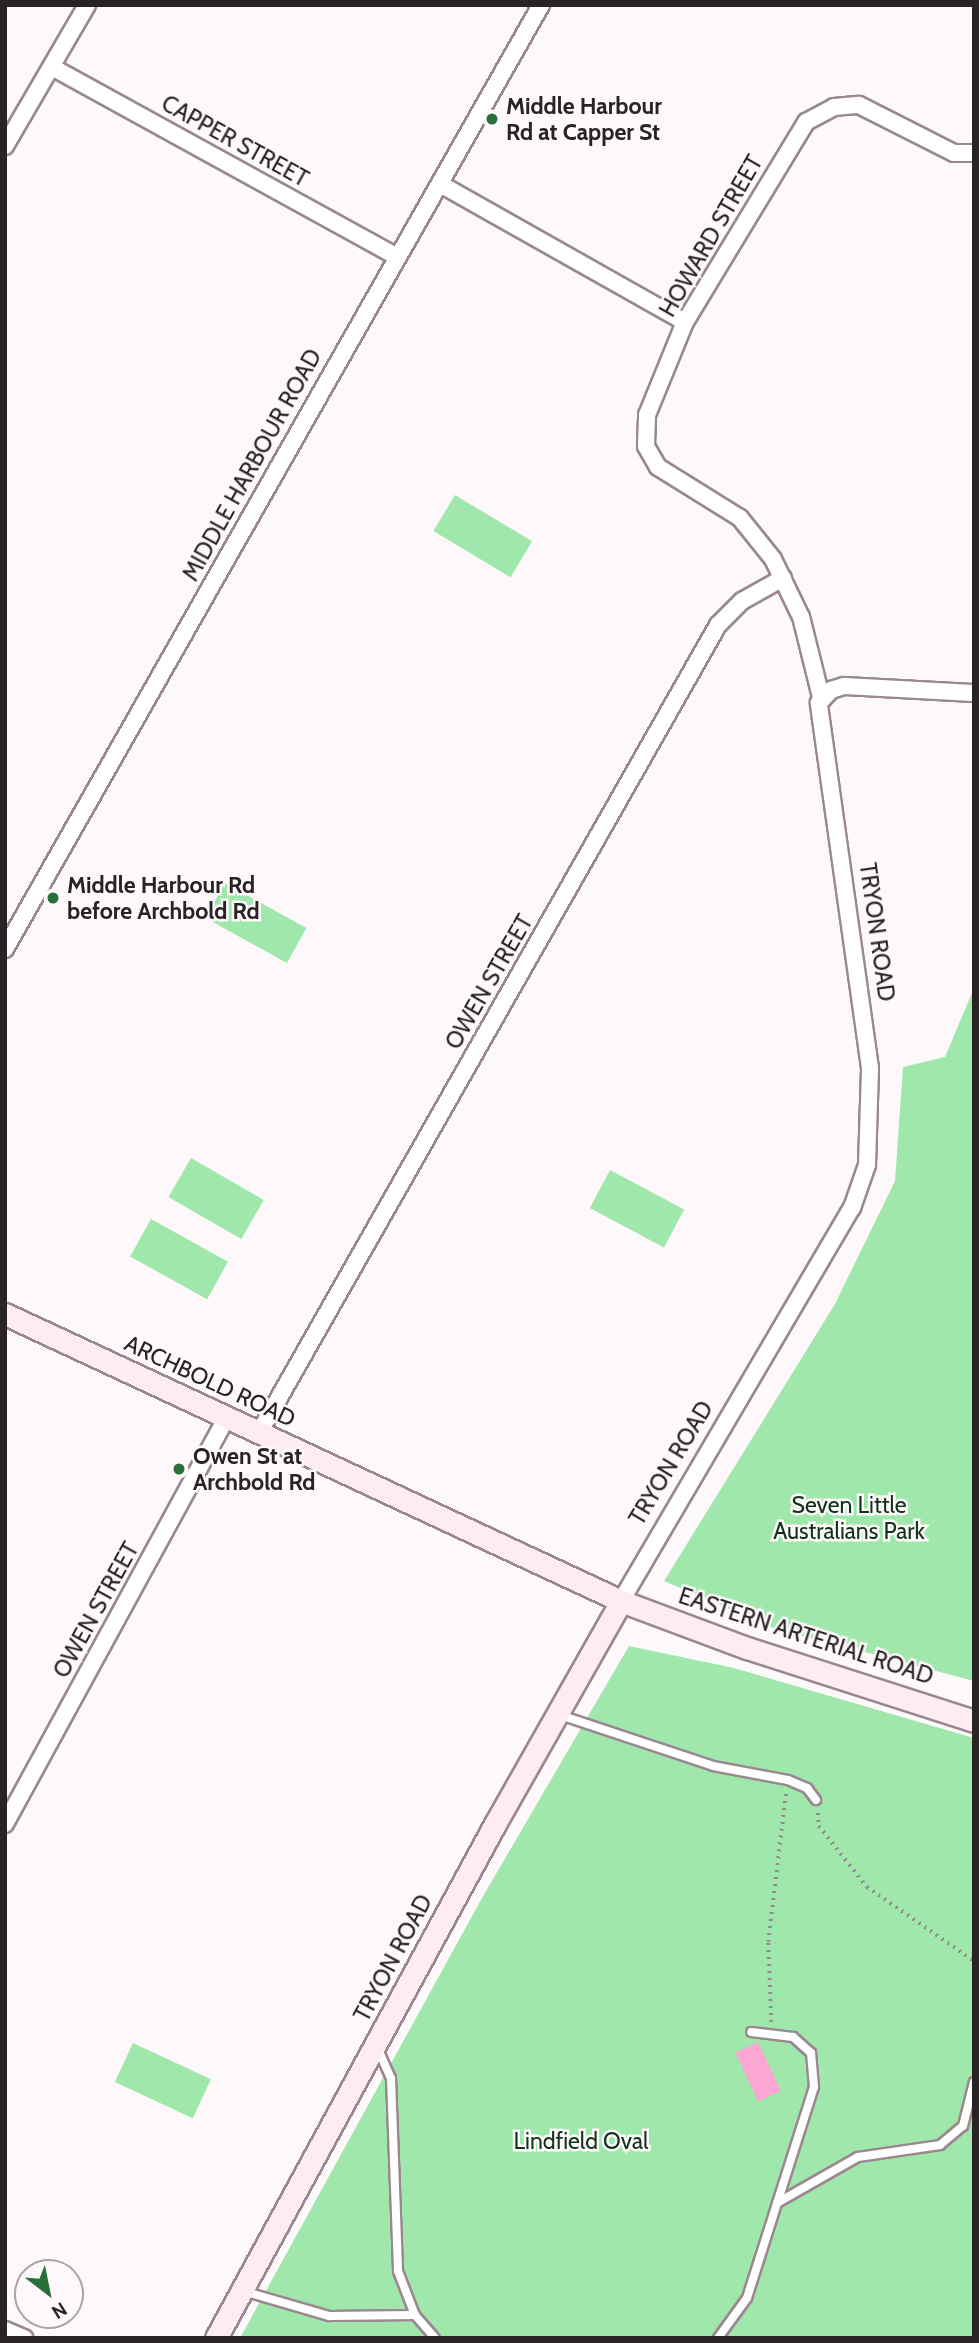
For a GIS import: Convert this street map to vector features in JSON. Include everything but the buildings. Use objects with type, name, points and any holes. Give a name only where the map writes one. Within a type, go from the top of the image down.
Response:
[{"type":"main road","name":"ARCHBOLD ROAD","points":[[5,1314],[621,1601]]},
{"type":"main road","name":"TRYON ROAD","points":[[216,2338],[621,1601]]},
{"type":"main road","name":"EASTERN ARTERIAL ROAD","points":[[621,1601],[747,1648],[974,1721]]},
{"type":"street","points":[[5,146],[87,5]]},
{"type":"street","name":"MIDDLE HARBOUR ROAD","points":[[5,949],[396,256],[541,5]]},
{"type":"street","name":"CAPPER STREET","points":[[52,67],[396,256]]},
{"type":"street","name":"HOWARD STREET","points":[[821,697],[801,617],[783,578],[750,527],[723,505],[667,476],[646,446],[647,415],[685,322],[797,133],[813,117],[834,107],[859,106],[954,153],[974,153]]},
{"type":"street","points":[[440,184],[685,322]]},
{"type":"street","name":"OWEN STREET","points":[[260,1433],[718,625],[742,601],[783,578]]},
{"type":"street","points":[[821,697],[844,686],[974,693]]},
{"type":"street","name":"TRYON ROAD","points":[[621,1601],[852,1208],[867,1165],[870,1068],[818,709],[821,697]]},
{"type":"street","name":"OWEN STREET","points":[[5,1824],[227,1417]]},
{"type":"street","points":[[5,2330],[24,2338]]},
{"type":"lane","points":[[557,1714],[713,1766],[788,1780],[807,1788],[816,1800]]},
{"type":"lane","points":[[718,2338],[747,2298],[814,2087],[810,2053],[793,2037],[751,2032]]},
{"type":"lane","points":[[376,2045],[391,2078],[398,2271],[415,2315],[435,2338]]},
{"type":"lane","points":[[777,2203],[858,2157],[940,2145],[963,2126],[974,2082]]},
{"type":"lane","points":[[242,2291],[329,2316],[415,2315]]},
{"type":"path","points":[[772,2035],[768,1942],[788,1780]]},
{"type":"path","points":[[816,1800],[819,1826],[867,1887],[974,1961]]},
{"type":"green space","points":[[455,495],[532,541],[511,577],[433,531]]},
{"type":"green space","points":[[225,883],[306,928],[287,963],[206,918]]},
{"type":"green space","name":"Seven Little Australians Park","points":[[974,988],[974,1681],[773,1628],[664,1581],[835,1304],[895,1181],[903,1067],[945,1057]]},
{"type":"green space","points":[[191,1158],[264,1200],[241,1239],[168,1197]]},
{"type":"green space","points":[[610,1170],[684,1209],[664,1247],[590,1208]]},
{"type":"green space","points":[[151,1219],[228,1262],[207,1299],[130,1257]]},
{"type":"green space","name":"Lindfield Oval","points":[[629,1646],[734,1668],[974,1738],[974,2338],[240,2338],[482,1898]]},
{"type":"green space","points":[[133,2043],[211,2079],[193,2118],[115,2082]]},
{"type":"place","name":"Middle Harbour Rd at Capper St","points":[[492,119]]},
{"type":"place","name":"Middle Harbour Rd before Archbold Rd","points":[[53,898]]},
{"type":"place","name":"Owen St at Archbold Rd","points":[[179,1469]]}]
